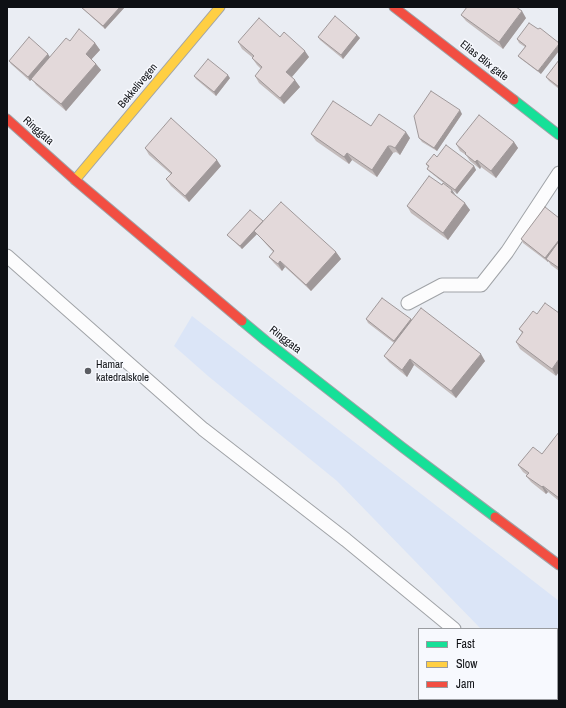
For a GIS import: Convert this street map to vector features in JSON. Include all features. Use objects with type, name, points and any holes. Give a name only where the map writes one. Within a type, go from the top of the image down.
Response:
[{"type":"main road","name":"Bekkelivegen","points":[[75,180],[220,7]]},
{"type":"main road","name":"Elias Blix gate","points":[[394,7],[559,135]]},
{"type":"main road","name":"Ringgata","points":[[7,119],[75,180],[266,341],[402,447],[559,565]]},
{"type":"lane","points":[[408,303],[442,285],[481,285],[507,252],[559,173]]},
{"type":"lane","points":[[7,256],[203,429],[346,540],[453,628]]},
{"type":"shaded area","points":[[192,316],[559,601],[559,701],[544,700],[558,700],[558,628],[480,628],[337,481],[208,376],[174,346]]},
{"type":"building","points":[[81,7],[120,7],[103,26]]},
{"type":"building","points":[[467,7],[516,7],[522,11],[499,42],[461,15]]},
{"type":"building","points":[[335,16],[357,35],[341,55],[318,37]]},
{"type":"building","points":[[259,18],[280,37],[284,32],[305,51],[286,72],[295,80],[280,98],[255,76],[262,67],[252,58],[254,56],[238,42]]},
{"type":"building","points":[[529,23],[538,29],[540,28],[559,43],[538,71],[518,56],[526,46],[517,39]]},
{"type":"building","points":[[79,29],[95,43],[86,54],[96,64],[61,104],[31,79],[66,38],[70,41]]},
{"type":"building","points":[[29,37],[48,54],[28,77],[9,61]]},
{"type":"building","points":[[208,59],[228,75],[214,92],[194,76]]},
{"type":"building","points":[[559,60],[559,87],[546,77]]},
{"type":"building","points":[[431,91],[460,110],[434,148],[419,138],[414,116]]},
{"type":"building","points":[[333,101],[371,126],[379,114],[406,132],[395,148],[388,146],[372,170],[347,153],[344,157],[311,134]]},
{"type":"building","points":[[479,115],[514,142],[491,171],[477,160],[475,162],[456,144]]},
{"type":"building","points":[[171,118],[217,160],[185,196],[166,179],[172,173],[145,148]]},
{"type":"building","points":[[446,145],[474,166],[455,190],[427,169],[429,166],[426,164],[434,154],[437,157]]},
{"type":"building","points":[[429,176],[442,185],[443,183],[452,190],[451,192],[465,203],[443,233],[407,206]]},
{"type":"building","points":[[281,202],[336,252],[306,285],[280,261],[278,264],[269,257],[274,251],[254,231]]},
{"type":"building","points":[[545,207],[559,218],[559,240],[545,258],[521,239]]},
{"type":"building","points":[[250,210],[263,221],[240,246],[227,235]]},
{"type":"building","points":[[559,241],[559,268],[546,259]]},
{"type":"building","points":[[382,298],[411,319],[394,341],[366,319]]},
{"type":"building","points":[[545,303],[559,313],[559,359],[552,369],[516,342],[523,332],[519,329],[533,311],[537,314]]},
{"type":"building","points":[[421,308],[481,354],[451,391],[410,359],[402,370],[384,356]]},
{"type":"building","points":[[559,432],[559,498],[526,476],[529,473],[518,465],[533,447],[542,454]]},
{"type":"traffic: fast","points":[[514,100],[559,135]]},
{"type":"traffic: fast","points":[[242,321],[402,447],[495,517]]},
{"type":"traffic: slow","points":[[75,180],[220,7]]},
{"type":"traffic: jam","points":[[394,7],[514,100]]},
{"type":"traffic: jam","points":[[7,119],[75,180],[242,321]]},
{"type":"traffic: jam","points":[[495,517],[559,565]]},
{"type":"place","name":"Hamar katedralskole","points":[[88,371]]}]
